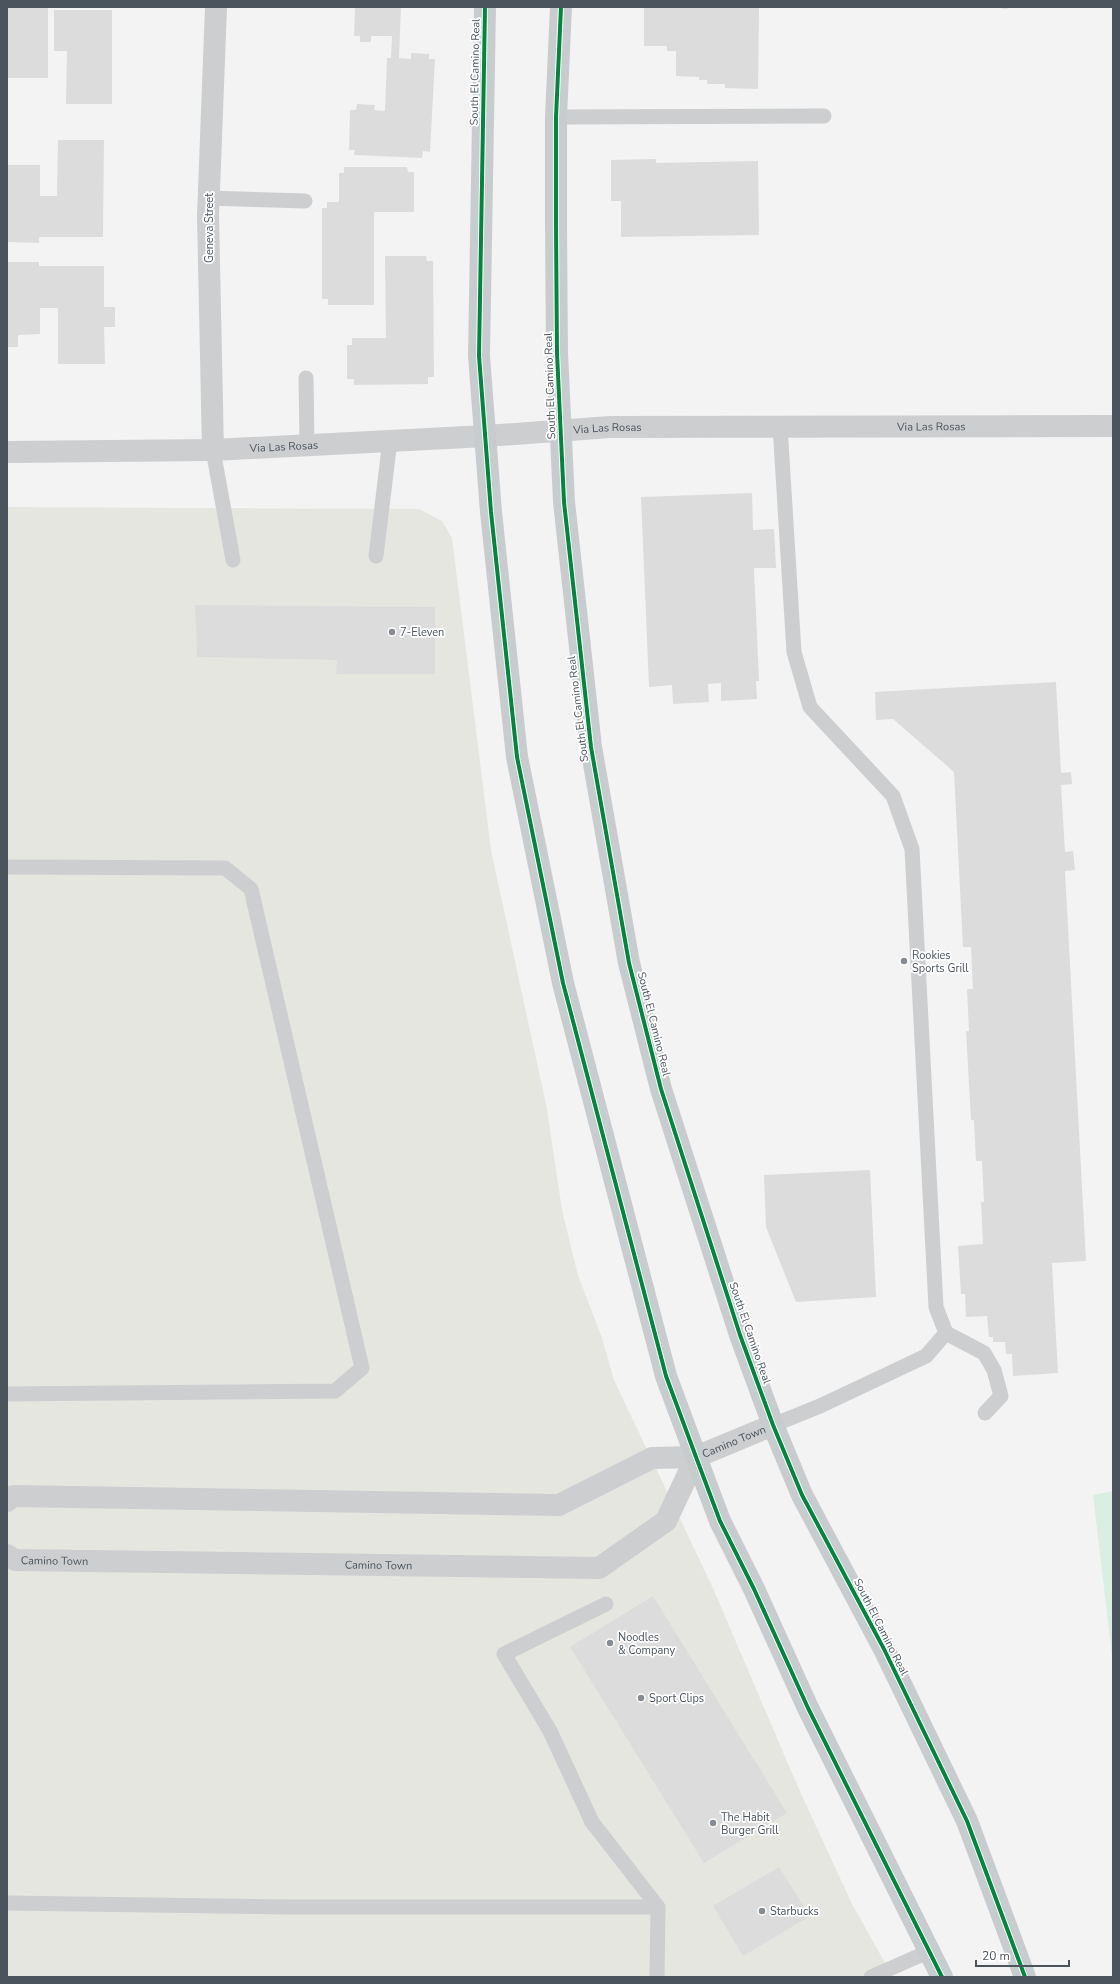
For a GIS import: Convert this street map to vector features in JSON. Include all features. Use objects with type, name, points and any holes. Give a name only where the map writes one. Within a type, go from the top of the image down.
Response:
[{"type":"main road","name":"South El Camino Real","points":[[486,7],[479,356],[486,436],[490,512],[517,757],[562,983],[666,1376],[720,1521],[754,1590],[808,1708],[942,1977]]},
{"type":"main road","name":"South El Camino Real","points":[[561,7],[556,117],[557,353],[564,502],[591,747],[629,963],[661,1089],[687,1173],[740,1335],[773,1426],[802,1495],[884,1649],[968,1821],[1025,1977]]},
{"type":"street","name":"Geneva Street","points":[[214,450],[208,198],[216,7]]},
{"type":"street","name":"Via Las Rosas","points":[[7,452],[214,450],[486,436],[610,427],[1113,426]]},
{"type":"street","name":"Camino Town","points":[[7,1501],[13,1496],[560,1505],[652,1458],[696,1457],[773,1426]]},
{"type":"street","name":"Camino Town","points":[[7,1555],[15,1560],[599,1568],[666,1521],[696,1457]]},
{"type":"lane","points":[[556,117],[824,116]]},
{"type":"lane","points":[[208,198],[304,201]]},
{"type":"lane","points":[[306,378],[307,445]]},
{"type":"lane","points":[[780,426],[794,652],[810,707],[893,796],[912,849],[936,1307],[946,1333],[984,1353],[994,1370],[1001,1396],[985,1413]]},
{"type":"lane","points":[[376,556],[390,440]]},
{"type":"lane","points":[[214,450],[233,560]]},
{"type":"lane","points":[[7,867],[225,868],[251,889],[362,1368],[335,1391],[7,1394]]},
{"type":"lane","points":[[773,1426],[820,1406],[926,1356],[946,1333]]},
{"type":"lane","points":[[606,1604],[504,1654],[550,1731],[592,1822],[658,1907],[657,1977]]},
{"type":"lane","points":[[7,1903],[287,1907],[658,1907]]},
{"type":"lane","points":[[871,1977],[930,1952]]},
{"type":"shaded area","points":[[7,507],[419,509],[442,521],[452,538],[491,850],[547,1109],[562,1210],[578,1275],[602,1338],[614,1380],[713,1588],[798,1787],[852,1904],[893,1977],[7,1977]]},
{"type":"green space","points":[[1113,1491],[1113,1664],[1093,1495]]},
{"type":"building","points":[[7,7],[48,7],[48,78],[7,78]]},
{"type":"building","points":[[355,7],[401,7],[399,58],[411,59],[411,53],[429,54],[429,59],[435,59],[430,152],[423,151],[422,158],[354,155],[355,150],[349,150],[350,110],[356,110],[357,104],[375,105],[374,110],[385,111],[387,58],[391,58],[392,36],[371,36],[371,42],[360,42],[360,36],[354,36]]},
{"type":"building","points":[[644,7],[759,7],[758,89],[725,88],[725,84],[707,84],[707,80],[699,80],[699,77],[676,76],[676,51],[667,51],[667,46],[644,46]]},
{"type":"building","points":[[992,7],[1008,7],[1007,9]]},
{"type":"building","points":[[54,10],[112,10],[112,104],[66,104],[67,51],[54,51]]},
{"type":"building","points":[[58,140],[104,140],[103,237],[39,237],[39,243],[7,242],[7,165],[40,165],[40,196],[57,196]]},
{"type":"building","points":[[656,159],[656,163],[758,161],[759,235],[621,237],[621,201],[611,201],[611,160]]},
{"type":"building","points":[[344,167],[407,167],[408,172],[414,172],[414,212],[374,212],[374,305],[328,305],[328,299],[322,299],[322,208],[327,208],[327,202],[339,202],[339,173],[344,173]]},
{"type":"building","points":[[385,256],[426,256],[427,261],[433,261],[434,377],[428,377],[428,384],[354,385],[354,379],[347,379],[347,345],[352,345],[352,338],[386,338]]},
{"type":"building","points":[[7,262],[39,262],[39,266],[104,266],[104,307],[115,307],[115,327],[104,327],[105,364],[58,364],[58,308],[40,308],[40,334],[18,335],[18,347],[7,347]]},
{"type":"building","points":[[752,493],[753,530],[774,529],[776,568],[754,568],[759,681],[756,681],[757,699],[721,701],[721,683],[708,684],[709,702],[673,704],[672,685],[649,687],[641,497]]},
{"type":"building","points":[[195,605],[435,607],[435,674],[336,674],[337,660],[197,657]]},
{"type":"building","points":[[1056,682],[1061,773],[1071,772],[1072,784],[1061,785],[1065,852],[1073,851],[1075,870],[1065,871],[1086,1261],[1052,1263],[1058,1373],[1013,1376],[1012,1354],[1006,1354],[1005,1342],[993,1342],[993,1337],[989,1337],[987,1316],[966,1317],[965,1294],[961,1294],[958,1246],[983,1244],[981,1202],[984,1202],[982,1161],[976,1161],[974,1120],[971,1120],[966,1031],[969,1031],[967,989],[973,989],[971,947],[963,947],[954,772],[893,719],[876,720],[875,692]]},
{"type":"building","points":[[870,1170],[876,1297],[796,1302],[766,1227],[764,1175]]},
{"type":"building","points":[[653,1596],[787,1813],[704,1863],[570,1647]]},
{"type":"building","name":"Starbucks","points":[[779,1867],[810,1916],[743,1956],[713,1906]]},
{"type":"cycle path","points":[[485,7],[479,356],[491,512],[517,757],[563,983],[666,1376],[720,1521],[754,1589],[808,1708],[942,1977]]},
{"type":"cycle path","points":[[561,7],[556,117],[556,225],[557,353],[564,502],[591,747],[629,963],[661,1089],[740,1335],[773,1425],[802,1495],[884,1649],[967,1821],[1025,1977]]},
{"type":"place","name":"7-Eleven","points":[[392,632]]},
{"type":"place","name":"Rookies Sports Grill","points":[[904,961]]},
{"type":"place","name":"Noodles & Company","points":[[610,1643]]},
{"type":"place","name":"Sport Clips","points":[[641,1698]]},
{"type":"place","name":"The Habit Burger Grill","points":[[713,1823]]},
{"type":"place","name":"Starbucks","points":[[762,1911]]}]
